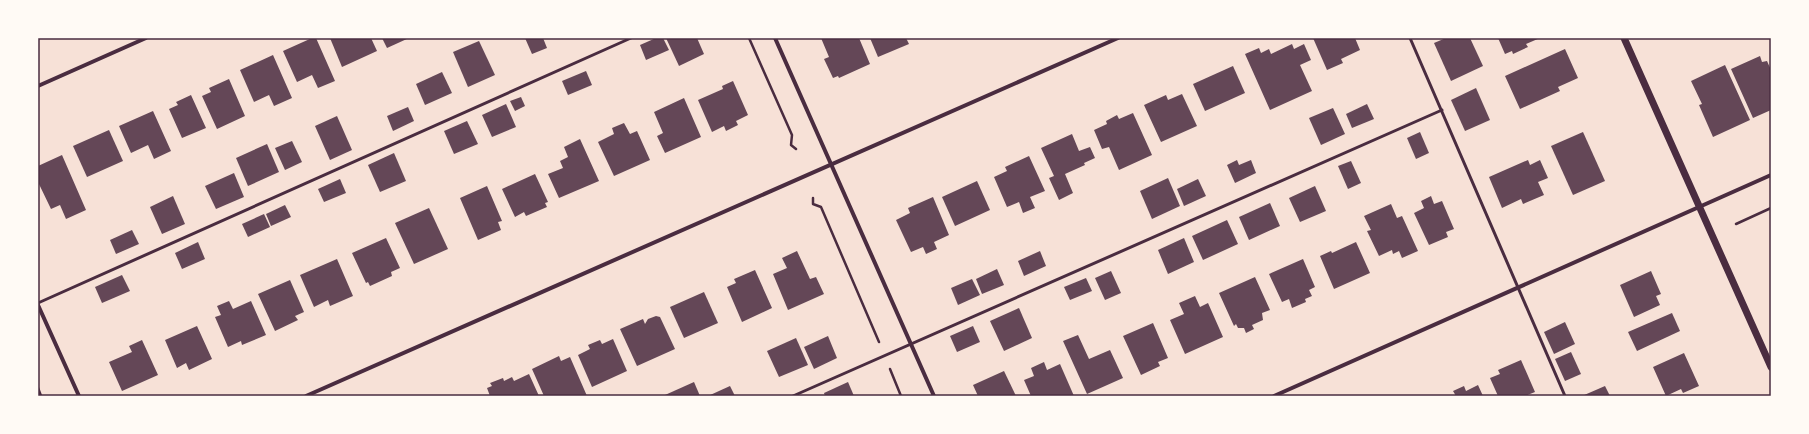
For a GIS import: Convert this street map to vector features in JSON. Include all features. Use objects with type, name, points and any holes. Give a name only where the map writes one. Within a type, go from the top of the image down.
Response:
[{"type":"street","points":[[38,86],[146,38]]},
{"type":"street","points":[[775,38],[934,396]]},
{"type":"street","points":[[306,396],[1118,38]]},
{"type":"street","points":[[1624,38],[1771,367]]},
{"type":"street","points":[[1274,396],[1771,175]]},
{"type":"street","points":[[38,304],[79,396]]},
{"type":"lane","points":[[38,304],[631,38]]},
{"type":"lane","points":[[1410,38],[1565,396]]},
{"type":"lane","points":[[792,396],[1442,110]]},
{"type":"path","points":[[748,38],[792,135],[791,145],[796,149]]},
{"type":"path","points":[[813,198],[813,204],[821,207],[901,396]]},
{"type":"path","points":[[1736,224],[1771,208]]},
{"type":"path","points":[[38,388],[41,396]]},
{"type":"building","points":[[312,38],[316,38],[335,81],[318,88],[312,75],[297,82],[283,51]]},
{"type":"building","points":[[330,38],[371,38],[377,51],[342,67]]},
{"type":"building","points":[[382,38],[409,38],[387,48]]},
{"type":"building","points":[[525,38],[543,38],[547,48],[532,54]]},
{"type":"building","points":[[656,38],[663,38],[669,50],[646,60],[640,45]]},
{"type":"building","points":[[666,38],[697,38],[704,54],[679,66]]},
{"type":"building","points":[[821,38],[859,38],[870,64],[839,78],[838,76],[833,78],[824,59],[829,57]]},
{"type":"building","points":[[870,38],[906,38],[909,44],[878,57]]},
{"type":"building","points":[[1313,38],[1355,38],[1360,50],[1341,59],[1343,63],[1327,70]]},
{"type":"building","points":[[1446,38],[1470,38],[1483,66],[1451,81],[1434,43]]},
{"type":"building","points":[[1498,38],[1540,38],[1526,44],[1528,47],[1513,54],[1512,51],[1505,54]]},
{"type":"building","points":[[479,41],[495,75],[468,87],[453,52]]},
{"type":"building","points":[[1292,44],[1294,49],[1304,44],[1311,60],[1300,65],[1312,91],[1270,110],[1245,54],[1259,48],[1261,53],[1269,49],[1271,54]]},
{"type":"building","points":[[1565,49],[1578,78],[1558,87],[1560,91],[1520,109],[1505,76]]},
{"type":"building","points":[[273,55],[292,98],[274,106],[269,95],[254,102],[240,70]]},
{"type":"building","points":[[1760,56],[1762,62],[1767,61],[1771,70],[1771,110],[1753,118],[1731,69]]},
{"type":"building","points":[[1725,65],[1750,120],[1713,137],[1699,105],[1702,104],[1691,81]]},
{"type":"building","points":[[1233,66],[1245,93],[1205,111],[1193,84]]},
{"type":"building","points":[[586,71],[592,85],[568,95],[562,81]]},
{"type":"building","points":[[442,72],[452,93],[425,105],[416,84]]},
{"type":"building","points":[[229,79],[245,116],[217,129],[202,96],[211,92],[209,88]]},
{"type":"building","points":[[733,81],[748,115],[736,121],[738,125],[726,131],[724,126],[712,132],[698,100],[723,89],[722,86]]},
{"type":"building","points":[[1476,88],[1490,120],[1465,131],[1451,100]]},
{"type":"building","points":[[1182,94],[1197,126],[1161,142],[1144,105],[1166,95],[1168,100]]},
{"type":"building","points":[[191,95],[206,128],[182,138],[169,109],[178,105],[176,102]]},
{"type":"building","points":[[521,97],[525,106],[515,111],[510,101]]},
{"type":"building","points":[[684,98],[701,137],[665,153],[657,136],[663,133],[654,112]]},
{"type":"building","points":[[506,104],[516,127],[492,137],[482,115]]},
{"type":"building","points":[[1367,104],[1374,119],[1352,128],[1346,114]]},
{"type":"building","points":[[408,107],[414,121],[393,131],[387,116]]},
{"type":"building","points":[[1333,108],[1345,134],[1321,145],[1309,118]]},
{"type":"building","points":[[153,111],[171,151],[154,159],[148,145],[131,153],[119,126]]},
{"type":"building","points":[[1133,113],[1152,155],[1119,170],[1109,147],[1102,149],[1094,130],[1107,124],[1106,121],[1117,115],[1119,119]]},
{"type":"building","points":[[337,116],[352,150],[330,160],[315,126]]},
{"type":"building","points":[[467,121],[478,144],[454,154],[444,131]]},
{"type":"building","points":[[624,123],[630,134],[637,131],[650,160],[614,176],[598,142],[614,134],[612,128]]},
{"type":"building","points":[[109,130],[123,161],[87,177],[73,146]]},
{"type":"building","points":[[1420,132],[1429,153],[1416,159],[1407,138]]},
{"type":"building","points":[[1583,132],[1605,181],[1573,195],[1551,146]]},
{"type":"building","points":[[1072,134],[1079,151],[1090,147],[1095,158],[1084,163],[1085,165],[1065,174],[1073,193],[1059,200],[1049,178],[1054,176],[1041,148]]},
{"type":"building","points":[[580,139],[599,181],[559,198],[548,174],[563,168],[560,161],[568,157],[564,147]]},
{"type":"building","points":[[292,141],[302,162],[285,170],[275,148]]},
{"type":"building","points":[[267,144],[279,172],[248,186],[236,158]]},
{"type":"building","points":[[394,153],[406,181],[380,192],[368,165]]},
{"type":"building","points":[[62,155],[86,210],[66,219],[60,205],[51,209],[38,182],[38,166]]},
{"type":"building","points":[[1029,156],[1045,191],[1030,197],[1035,208],[1023,213],[1019,202],[1007,207],[994,177],[1007,171],[1005,167]]},
{"type":"building","points":[[1237,160],[1239,165],[1251,160],[1256,173],[1235,183],[1227,165]]},
{"type":"building","points":[[1528,160],[1530,165],[1540,160],[1548,178],[1538,182],[1544,195],[1523,204],[1521,199],[1502,208],[1489,177]]},
{"type":"building","points":[[1351,161],[1361,183],[1348,189],[1338,166]]},
{"type":"building","points":[[234,173],[244,197],[216,209],[205,186]]},
{"type":"building","points":[[535,174],[548,202],[545,203],[547,207],[526,216],[524,212],[515,217],[502,189]]},
{"type":"building","points":[[1168,178],[1180,206],[1152,219],[1140,191]]},
{"type":"building","points":[[340,179],[346,193],[324,202],[318,189]]},
{"type":"building","points":[[1198,179],[1206,196],[1184,206],[1177,189]]},
{"type":"building","points":[[977,181],[990,210],[955,226],[942,197]]},
{"type":"building","points":[[487,186],[502,221],[498,222],[501,230],[478,240],[460,198]]},
{"type":"building","points":[[1315,186],[1326,211],[1300,222],[1289,198]]},
{"type":"building","points":[[173,196],[185,224],[162,234],[150,207]]},
{"type":"building","points":[[1431,196],[1434,204],[1442,201],[1454,229],[1446,232],[1448,237],[1429,245],[1414,213],[1424,208],[1421,201]]},
{"type":"building","points":[[933,197],[949,235],[934,242],[937,249],[926,254],[923,247],[911,252],[896,220],[910,213],[908,208]]},
{"type":"building","points":[[1270,203],[1280,226],[1249,240],[1239,217]]},
{"type":"building","points":[[1391,204],[1397,218],[1402,216],[1418,251],[1402,258],[1399,251],[1393,254],[1392,250],[1379,256],[1367,231],[1371,230],[1364,216]]},
{"type":"building","points":[[285,205],[291,217],[271,226],[266,214]]},
{"type":"building","points":[[429,208],[448,249],[414,264],[395,223]]},
{"type":"building","points":[[264,214],[270,227],[248,237],[242,224]]},
{"type":"building","points":[[1227,220],[1238,244],[1203,260],[1192,236]]},
{"type":"building","points":[[132,230],[139,244],[116,254],[110,240]]},
{"type":"building","points":[[386,238],[400,268],[391,272],[392,276],[370,286],[368,282],[366,283],[352,253]]},
{"type":"building","points":[[1184,238],[1194,262],[1168,274],[1158,250]]},
{"type":"building","points":[[198,242],[205,259],[182,269],[175,253]]},
{"type":"building","points":[[1356,242],[1370,273],[1334,289],[1320,256],[1331,251],[1332,253]]},
{"type":"building","points":[[797,251],[810,279],[816,277],[824,294],[788,310],[773,274],[787,268],[782,258]]},
{"type":"building","points":[[1040,251],[1046,266],[1024,276],[1018,261]]},
{"type":"building","points":[[337,259],[353,296],[330,306],[328,300],[314,307],[300,275]]},
{"type":"building","points":[[1303,259],[1315,287],[1309,290],[1312,296],[1305,299],[1306,302],[1292,308],[1289,299],[1282,302],[1269,274]]},
{"type":"building","points":[[997,269],[1004,285],[982,294],[976,279]]},
{"type":"building","points":[[755,270],[772,308],[742,322],[727,287],[736,283],[734,279]]},
{"type":"building","points":[[1111,271],[1121,293],[1105,300],[1095,278]]},
{"type":"building","points":[[1651,271],[1661,294],[1656,296],[1660,305],[1634,317],[1620,285]]},
{"type":"building","points":[[122,275],[130,291],[102,303],[95,287]]},
{"type":"building","points":[[1255,277],[1270,310],[1262,313],[1263,320],[1252,325],[1254,329],[1246,333],[1244,328],[1238,328],[1236,324],[1234,326],[1219,293]]},
{"type":"building","points":[[1086,278],[1092,291],[1070,300],[1064,287]]},
{"type":"building","points":[[972,279],[980,295],[958,305],[951,288]]},
{"type":"building","points":[[290,280],[304,312],[295,316],[298,320],[275,331],[258,294]]},
{"type":"building","points":[[704,292],[718,323],[684,338],[670,307]]},
{"type":"building","points":[[1195,296],[1200,307],[1208,303],[1223,337],[1185,354],[1170,320],[1184,314],[1179,303]]},
{"type":"building","points":[[229,301],[233,309],[251,301],[266,335],[242,345],[241,341],[228,347],[215,317],[221,315],[217,306]]},
{"type":"building","points":[[1019,308],[1032,338],[1004,351],[990,321]]},
{"type":"building","points":[[1672,313],[1680,331],[1637,351],[1628,332]]},
{"type":"building","points":[[656,316],[660,317],[675,349],[637,366],[620,329],[643,319],[645,324],[648,319]]},
{"type":"building","points":[[1565,322],[1575,344],[1554,354],[1544,332]]},
{"type":"building","points":[[1153,323],[1168,358],[1158,362],[1160,366],[1141,375],[1123,336]]},
{"type":"building","points":[[197,326],[212,359],[189,370],[186,363],[177,368],[165,340]]},
{"type":"building","points":[[973,326],[980,342],[957,352],[950,336]]},
{"type":"building","points":[[1078,335],[1089,359],[1110,350],[1123,378],[1087,394],[1063,341]]},
{"type":"building","points":[[828,336],[837,358],[814,369],[804,347]]},
{"type":"building","points":[[796,338],[808,365],[779,377],[767,351]]},
{"type":"building","points":[[613,339],[627,371],[592,387],[578,355],[590,349],[588,345],[600,340],[602,344]]},
{"type":"building","points":[[142,340],[158,375],[122,391],[109,362],[132,352],[129,346]]},
{"type":"building","points":[[1571,352],[1581,374],[1565,381],[1555,359]]},
{"type":"building","points":[[1684,353],[1699,386],[1683,393],[1681,389],[1666,396],[1653,367]]},
{"type":"building","points":[[559,356],[561,361],[570,357],[587,396],[544,396],[532,369]]},
{"type":"building","points":[[1521,360],[1535,392],[1525,396],[1498,396],[1490,378],[1500,374],[1498,370]]},
{"type":"building","points":[[1044,362],[1047,370],[1060,364],[1074,396],[1031,396],[1024,380],[1034,376],[1031,368]]},
{"type":"building","points":[[1004,371],[1016,396],[978,396],[973,385]]},
{"type":"building","points":[[529,374],[539,396],[490,396],[487,388],[492,386],[490,383],[503,378],[504,381],[512,377],[514,381]]},
{"type":"building","points":[[694,382],[700,396],[665,395]]},
{"type":"building","points":[[848,382],[854,396],[825,396],[824,393]]},
{"type":"building","points":[[1478,385],[1483,396],[1456,396],[1453,391],[1464,386],[1466,391]]},
{"type":"building","points":[[730,386],[735,396],[708,396]]},
{"type":"building","points":[[1605,386],[1610,396],[1582,396]]}]
